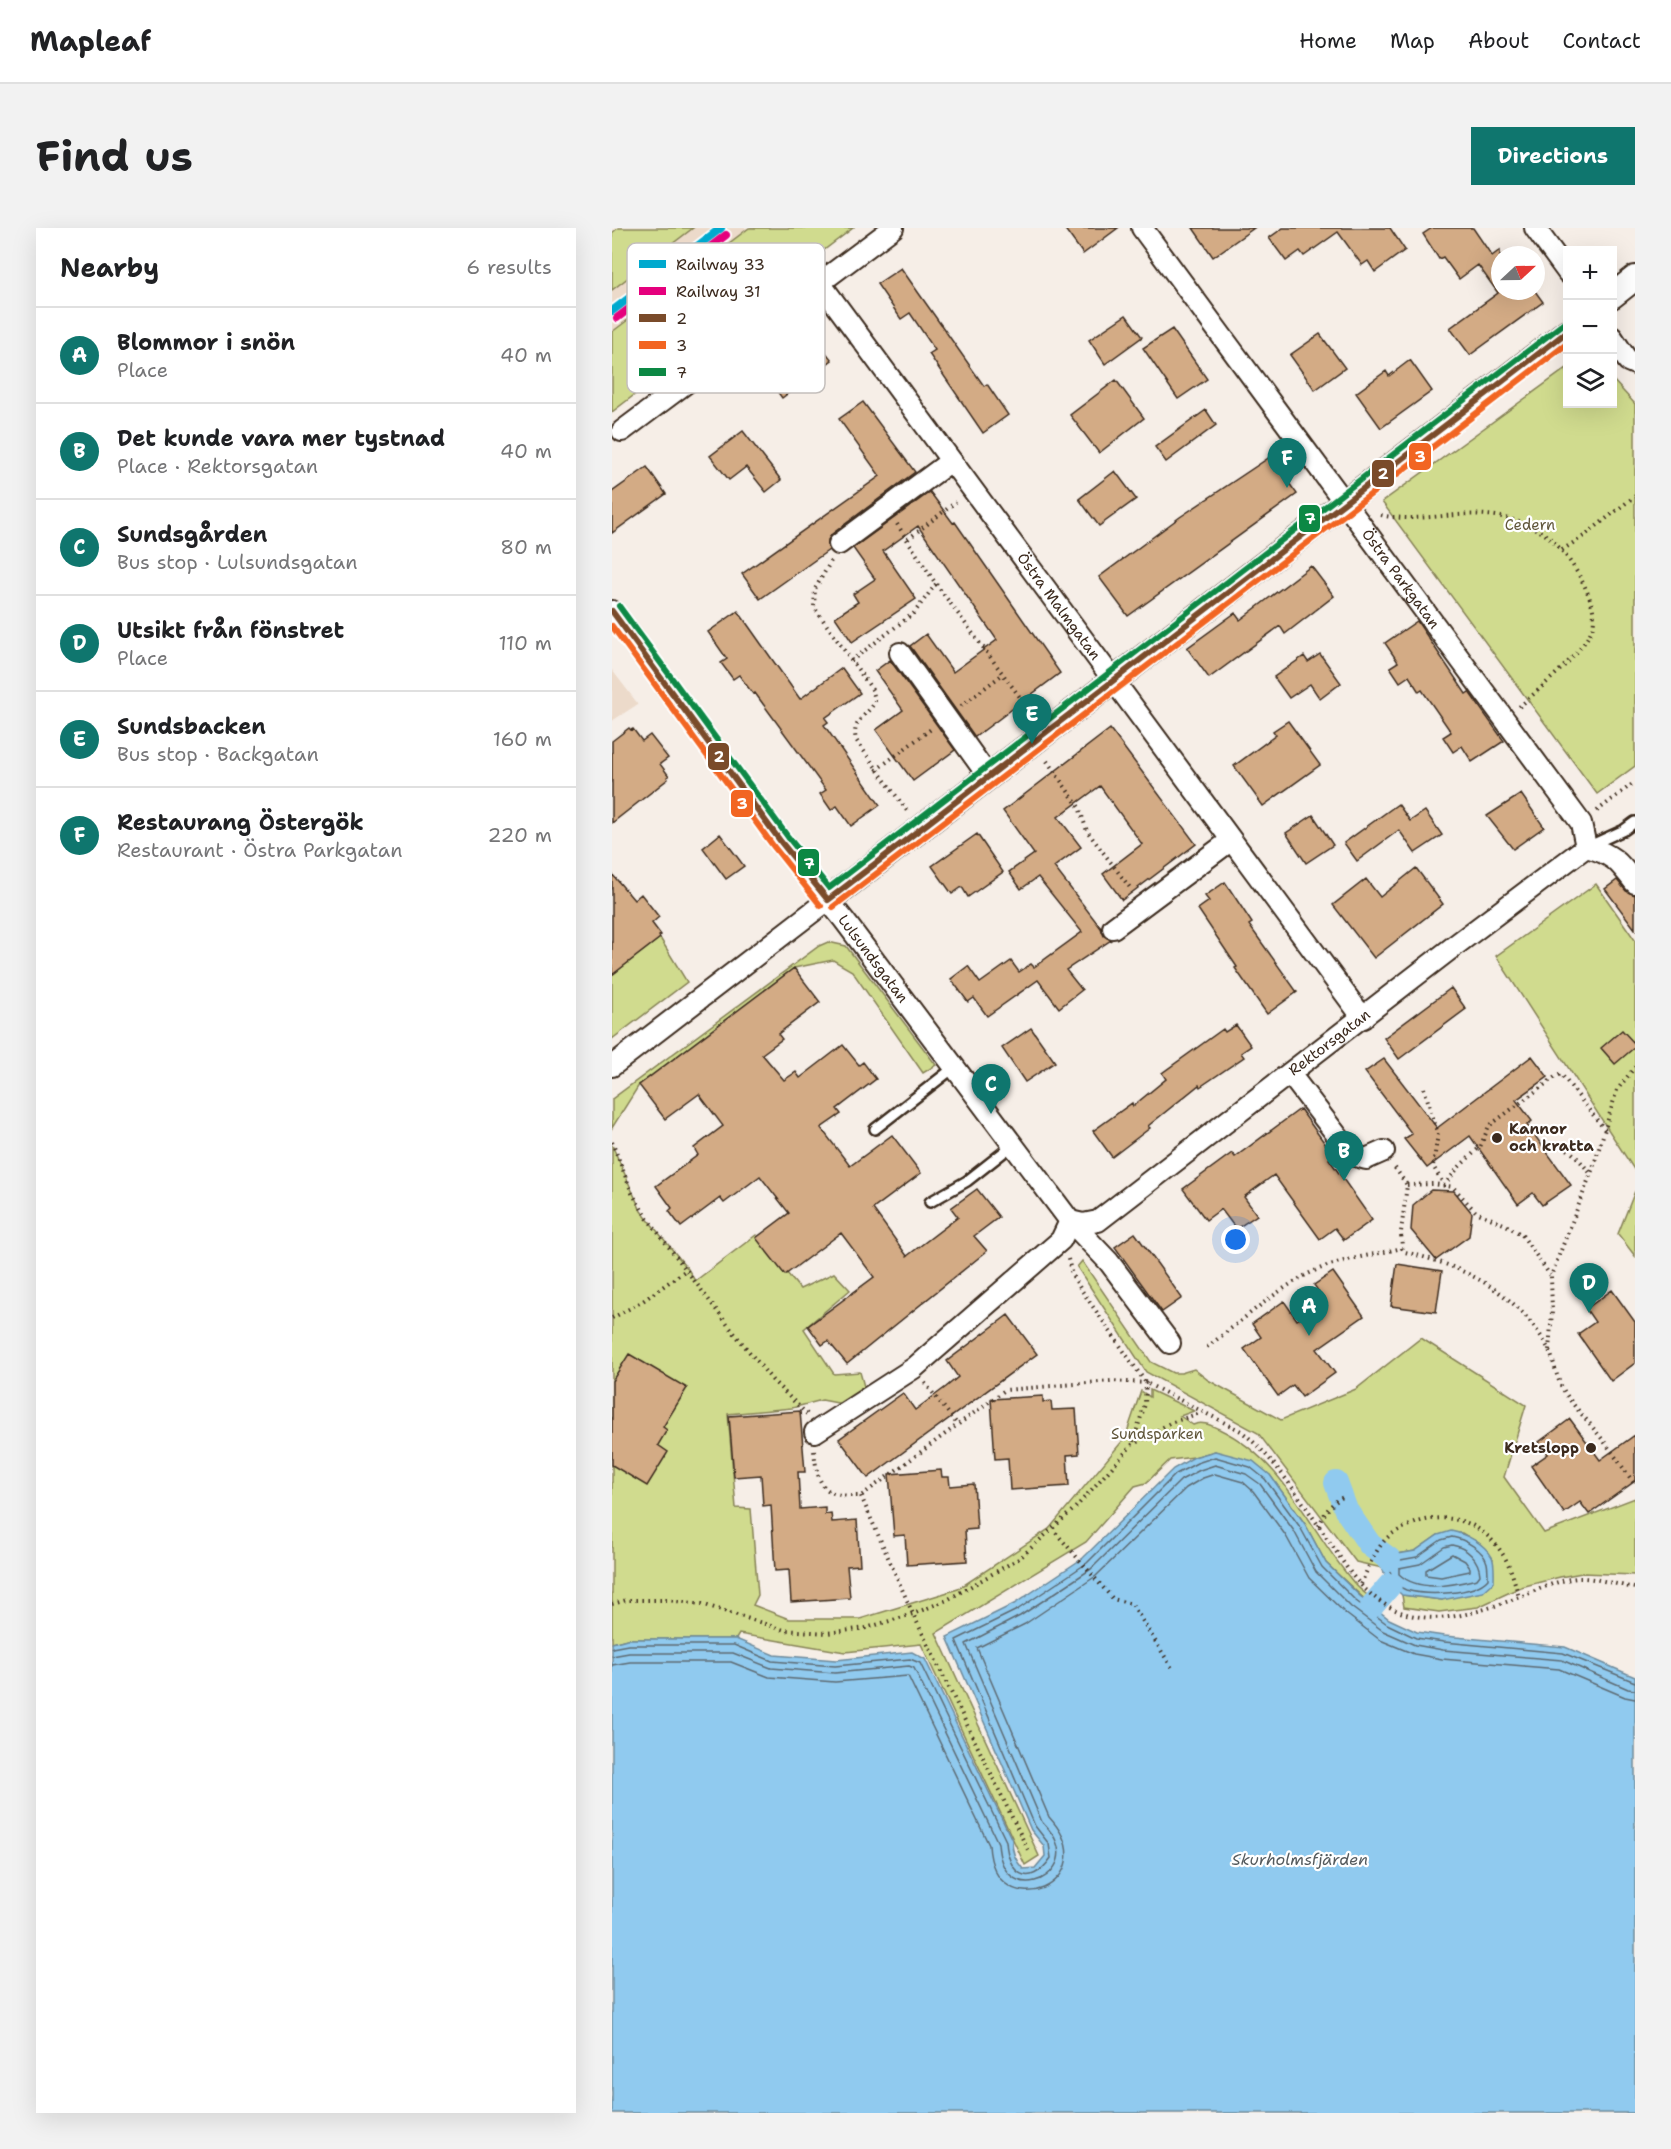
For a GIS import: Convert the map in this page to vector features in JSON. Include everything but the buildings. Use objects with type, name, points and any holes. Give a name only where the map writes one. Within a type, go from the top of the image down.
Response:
[{"type":"street","points":[[825,279],[893,228]]},
{"type":"street","name":"Östra Parkgatan","points":[[1142,228],[1344,503],[1450,642],[1581,823],[1586,847]]},
{"type":"street","points":[[1535,228],[1563,266]]},
{"type":"street","points":[[1617,292],[1635,278]]},
{"type":"street","name":"Östra Malmgatan","points":[[825,290],[1363,1018]]},
{"type":"street","points":[[612,1066],[1563,335]]},
{"type":"street","points":[[1617,344],[1628,361],[1635,364]]},
{"type":"street","points":[[622,430],[672,393]]},
{"type":"street","points":[[839,544],[951,461]]},
{"type":"street","name":"Lulsundsgatan","points":[[612,611],[781,842],[956,1066],[1070,1221],[1109,1262],[1170,1343]]},
{"type":"street","points":[[900,653],[988,776]]},
{"type":"street","points":[[1113,928],[1230,841]]},
{"type":"street","points":[[1586,847],[1602,851],[1618,860],[1635,883]]},
{"type":"street","name":"Rektorsgatan","points":[[1070,1221],[1083,1224],[1098,1221],[1586,847]]},
{"type":"street","points":[[1290,1074],[1352,1155],[1366,1159],[1384,1151]]},
{"type":"street","points":[[815,1432],[914,1368],[1061,1240],[1070,1221]]},
{"type":"lane","points":[[1586,847],[1624,830],[1635,822]]},
{"type":"lane","points":[[875,1129],[956,1066]]},
{"type":"lane","points":[[930,1202],[967,1181],[1014,1144]]},
{"type":"path","points":[[1562,550],[1584,536],[1635,496]]},
{"type":"path","points":[[908,539],[961,498]]},
{"type":"path","points":[[886,509],[936,584],[1038,721]]},
{"type":"path","points":[[1375,514],[1388,517],[1422,518],[1486,515],[1508,519],[1543,533],[1562,550],[1584,585],[1593,614],[1593,624],[1587,639],[1572,657],[1519,708]]},
{"type":"path","points":[[839,544],[830,565],[815,589],[813,601],[818,615],[873,691],[875,701],[857,722],[854,734],[856,740],[912,817]]},
{"type":"path","points":[[851,661],[914,613],[936,584]]},
{"type":"path","points":[[1042,755],[1079,807],[1087,831],[1144,907]]},
{"type":"path","points":[[1581,823],[1635,782]]},
{"type":"path","points":[[1549,1351],[1552,1312],[1551,1275],[1591,1174],[1617,1090],[1635,1067]]},
{"type":"path","points":[[1444,1185],[1480,1147],[1489,1126],[1561,1074],[1605,1130]]},
{"type":"path","points":[[1424,1089],[1438,1134],[1433,1166],[1444,1185]]},
{"type":"path","points":[[612,1142],[632,1193],[647,1218],[772,1380],[808,1415],[815,1432],[813,1448],[820,1483],[828,1491],[840,1497],[861,1496],[957,1424],[1010,1388],[1111,1381],[1146,1383],[1204,1411],[1252,1439],[1298,1497],[1360,1584],[1380,1602],[1407,1614],[1441,1619],[1476,1613],[1558,1582],[1576,1578],[1635,1588]]},
{"type":"path","points":[[1545,1149],[1550,1146],[1559,1146],[1573,1152],[1591,1174]]},
{"type":"path","points":[[1384,1151],[1407,1185],[1401,1232],[1402,1248],[1406,1252],[1456,1268],[1513,1302],[1535,1326],[1549,1351],[1562,1389],[1635,1485]]},
{"type":"path","points":[[1407,1185],[1444,1185],[1457,1191],[1476,1212],[1522,1235],[1551,1275]]},
{"type":"path","points":[[1207,1347],[1305,1275],[1326,1267],[1402,1248]]},
{"type":"path","points":[[1066,1254],[1072,1275],[1080,1288],[1146,1383],[1145,1404],[1132,1444]]},
{"type":"path","points":[[612,1318],[640,1303],[686,1270]]},
{"type":"path","points":[[914,1368],[957,1424]]},
{"type":"path","points":[[612,1604],[627,1600],[667,1600],[702,1604],[784,1630],[827,1633],[867,1628],[913,1614],[946,1600],[1020,1558],[1075,1508],[1132,1444],[1170,1423],[1204,1411]]},
{"type":"path","points":[[861,1496],[913,1614],[1028,1850]]},
{"type":"path","points":[[1319,1527],[1323,1516],[1333,1502],[1342,1497]]},
{"type":"path","points":[[1360,1584],[1377,1550],[1388,1537],[1424,1521],[1452,1518],[1472,1524],[1495,1543],[1506,1558],[1519,1597]]},
{"type":"path","points":[[1056,1533],[1113,1599],[1132,1604],[1172,1668]]},
{"type":"shaded area","points":[[693,228],[749,228],[729,243],[673,243]]},
{"type":"shaded area","points":[[627,279],[627,321],[612,332],[612,290]]},
{"type":"shaded area","points":[[612,670],[638,704],[612,721]]},
{"type":"green space","points":[[618,228],[693,228],[673,243],[627,243],[627,279],[612,290],[612,233]]},
{"type":"green space","points":[[749,228],[853,228],[825,249],[825,243],[729,243]]},
{"type":"green space","points":[[627,321],[627,393],[637,393],[612,412],[612,332]]},
{"type":"green space","name":"Cedern","points":[[1563,371],[1563,408],[1617,408],[1617,384],[1635,404],[1635,766],[1597,794],[1382,502]]},
{"type":"green space","points":[[1596,884],[1635,940],[1635,1171],[1496,956]]},
{"type":"green space","points":[[660,938],[687,982],[612,1039],[612,975]]},
{"type":"green space","points":[[828,942],[846,946],[936,1065],[923,1073],[852,971],[833,960],[794,968],[639,1085],[612,1128],[612,1099],[819,946]]},
{"type":"green space","name":"Sundsparken","points":[[612,1145],[641,1211],[695,1281],[756,1235],[800,1289],[834,1273],[850,1290],[804,1329],[834,1374],[860,1372],[867,1397],[848,1405],[822,1400],[792,1408],[728,1414],[736,1508],[751,1509],[758,1595],[753,1605],[789,1619],[860,1619],[958,1589],[1049,1529],[1125,1438],[1141,1391],[1150,1397],[1150,1390],[1194,1411],[1180,1416],[1193,1425],[1203,1423],[1219,1429],[1242,1442],[1262,1459],[1295,1499],[1339,1564],[1355,1584],[1376,1602],[1372,1606],[1326,1563],[1305,1524],[1270,1475],[1215,1451],[1170,1460],[1146,1483],[1135,1486],[1086,1542],[936,1633],[1039,1856],[1025,1865],[921,1644],[845,1652],[739,1634],[736,1639],[627,1639],[612,1643]]},
{"type":"green space","points":[[1635,1191],[1635,1256],[1618,1234]]},
{"type":"green space","points":[[1082,1261],[1151,1362],[1173,1373],[1194,1369],[1208,1380],[1281,1420],[1356,1389],[1421,1338],[1526,1405],[1504,1477],[1544,1533],[1635,1498],[1635,1575],[1582,1573],[1560,1577],[1521,1587],[1478,1607],[1439,1612],[1404,1607],[1402,1595],[1442,1600],[1493,1559],[1480,1544],[1462,1533],[1438,1535],[1415,1551],[1392,1555],[1382,1568],[1356,1562],[1258,1433],[1146,1372],[1077,1267]]},
{"type":"water","name":"Skurholmsfjärden","points":[[1215,1451],[1253,1461],[1270,1475],[1305,1524],[1326,1563],[1360,1596],[1389,1619],[1417,1632],[1565,1647],[1635,1677],[1635,2113],[612,2113],[612,1643],[627,1639],[736,1639],[774,1655],[836,1660],[912,1652],[925,1659],[1012,1840],[1016,1859],[1023,1869],[1035,1868],[1045,1856],[1044,1846],[1031,1830],[947,1637],[1014,1604],[1083,1558],[1173,1469],[1194,1457]]},
{"type":"water","points":[[1451,1531],[1474,1540],[1492,1557],[1494,1582],[1483,1592],[1442,1600],[1402,1595],[1388,1582],[1382,1568],[1392,1555],[1415,1551],[1438,1535]]},
{"type":"waterway","points":[[1336,1483],[1346,1510],[1370,1545],[1389,1559]]},
{"type":"waterway","points":[[1372,1606],[1390,1585]]},
{"type":"rail line","name":"33","points":[[701,243],[721,228]]},
{"type":"rail line","name":"31","points":[[715,243],[726,235]]},
{"type":"rail line","name":"33","points":[[612,311],[627,300]]},
{"type":"rail line","name":"31","points":[[617,318],[627,310]]},
{"type":"transit line","name":"7","points":[[619,606],[788,837],[829,888],[1563,324]]},
{"type":"transit line","name":"2","points":[[828,900],[1563,335]]},
{"type":"transit line","name":"3","points":[[833,907],[1563,347]]},
{"type":"transit line","name":"2","points":[[612,611],[781,842],[828,900]]},
{"type":"transit line","name":"3","points":[[612,626],[774,847],[821,906]]},
{"type":"place","name":"Restaurang Östergök","points":[[1287,488]]},
{"type":"place","name":"Sundsbacken","points":[[1032,744]]},
{"type":"place","name":"Sundsgården","points":[[991,1114]]},
{"type":"place","name":"Kannor och kratta","points":[[1497,1138]]},
{"type":"place","name":"Det kunde vara mer tystnad","points":[[1344,1181]]},
{"type":"place","name":"Utsikt från fönstret","points":[[1589,1313]]},
{"type":"place","name":"Blommor i snön","points":[[1309,1336]]},
{"type":"place","name":"Kretslopp","points":[[1591,1448]]}]
